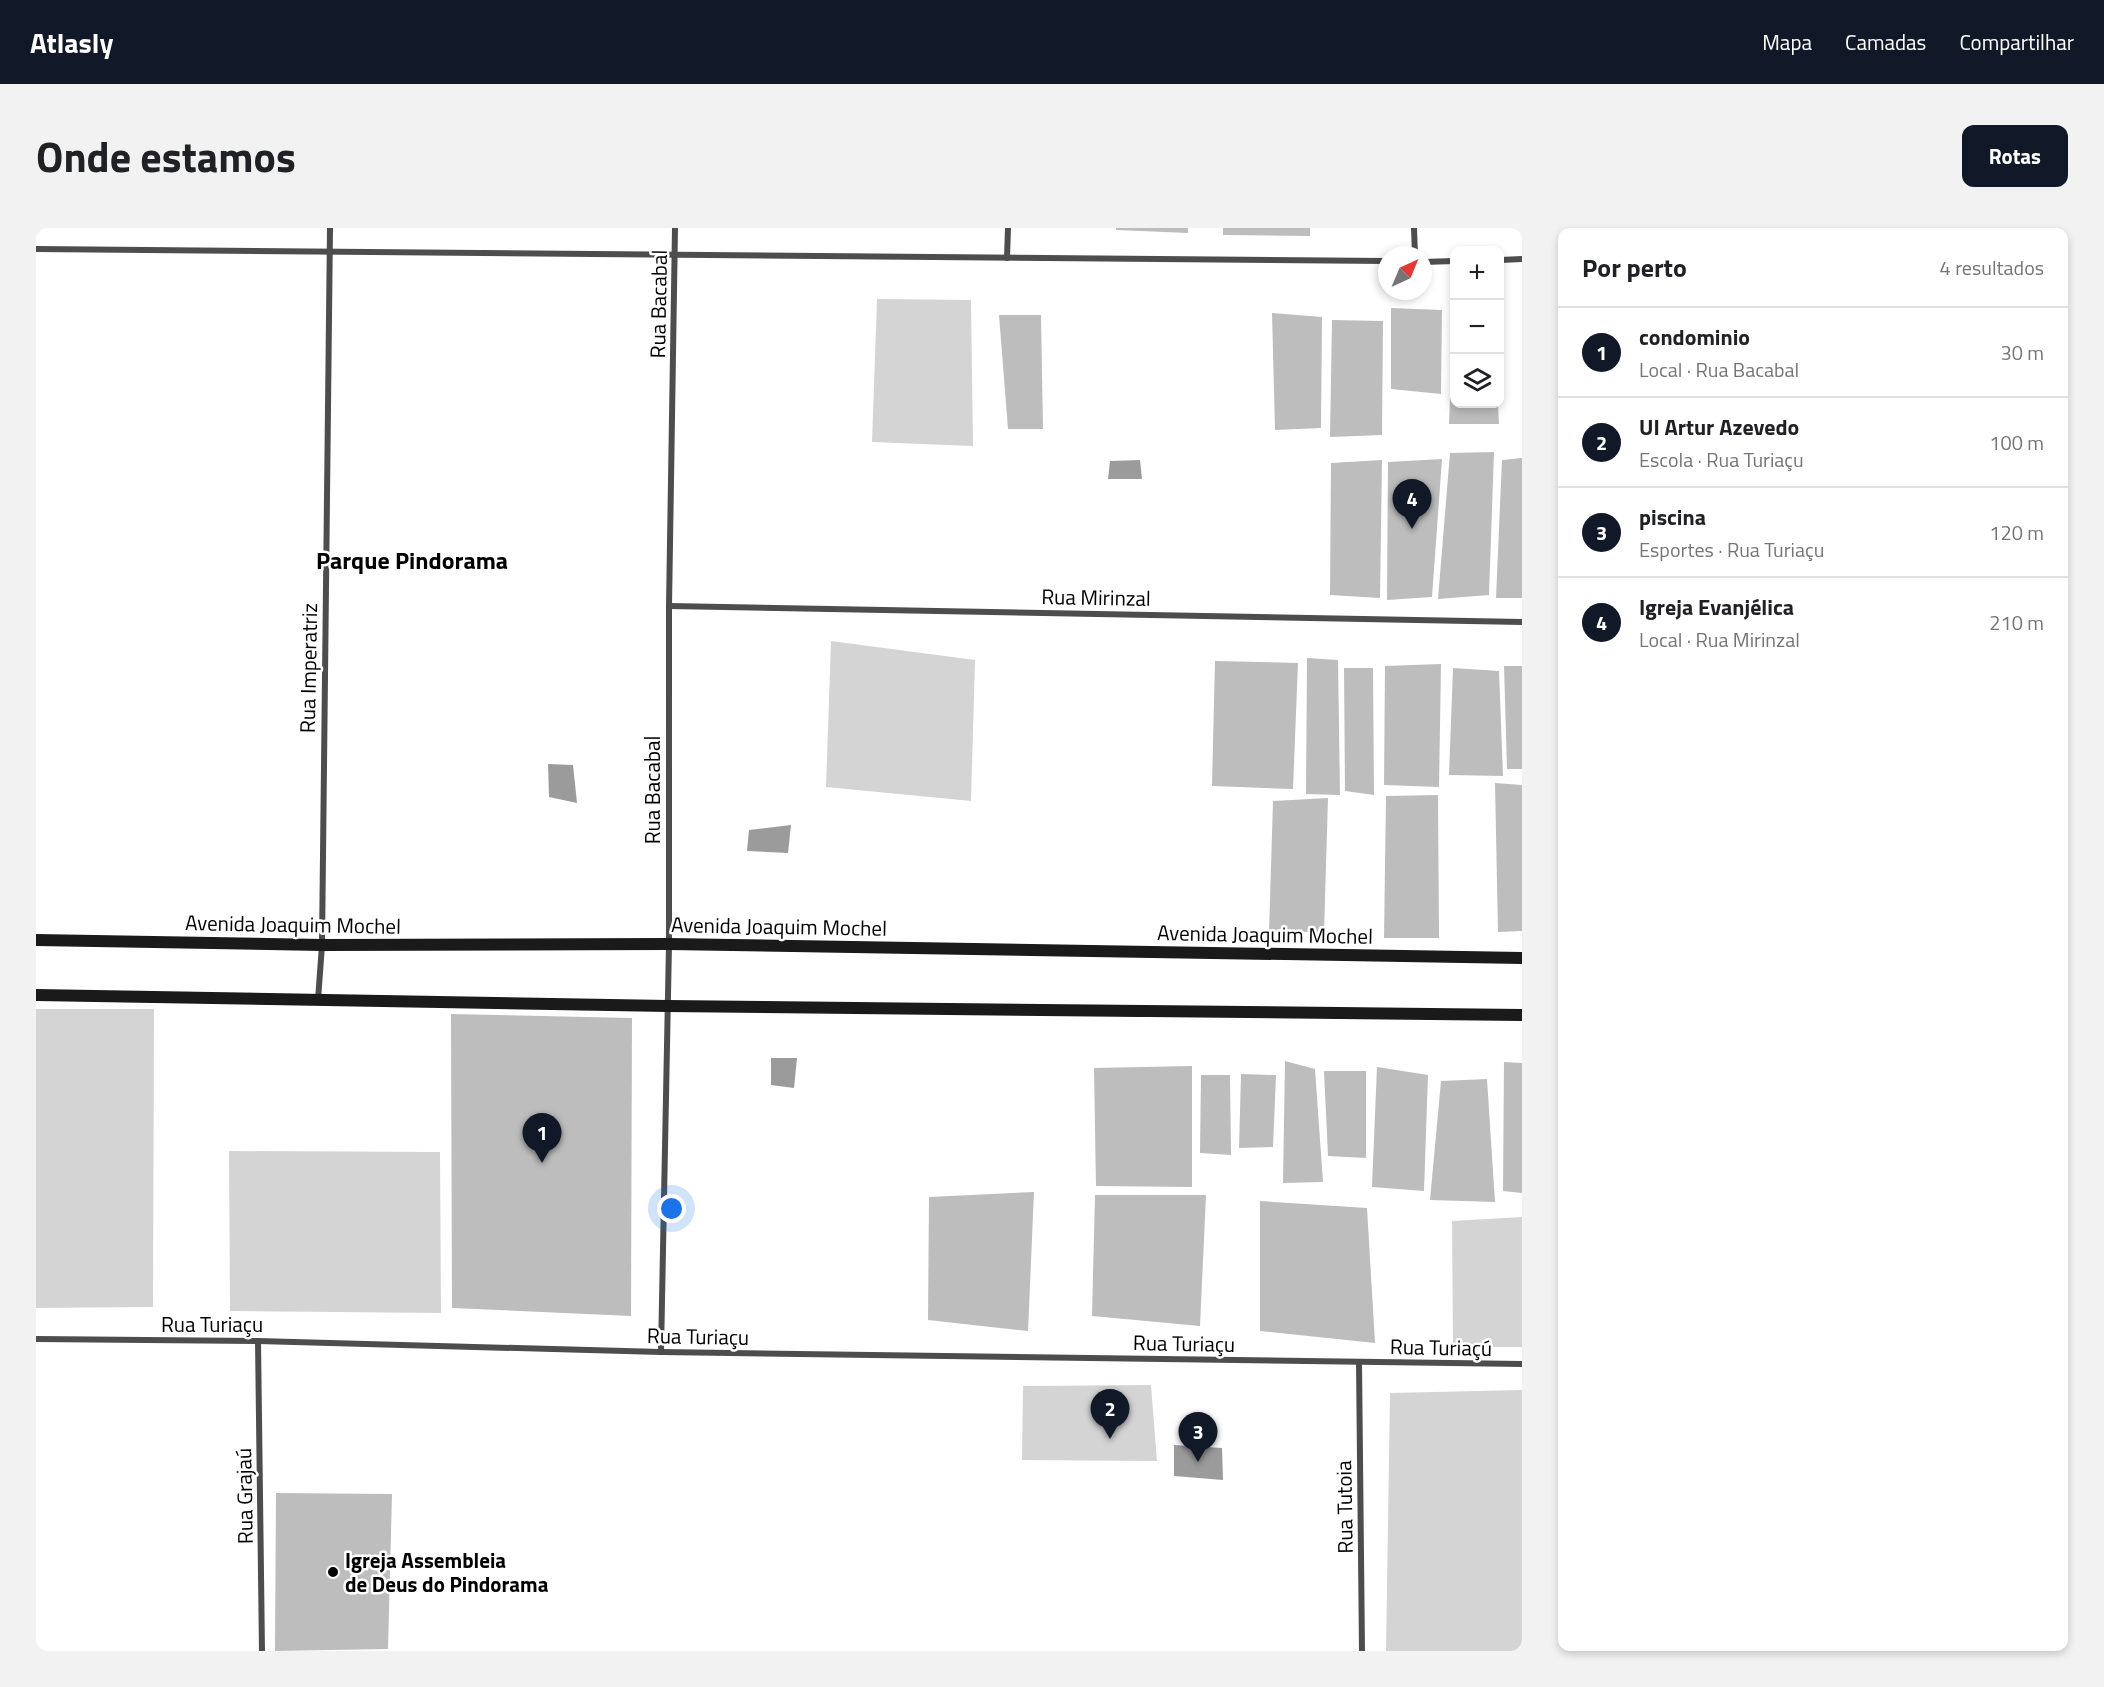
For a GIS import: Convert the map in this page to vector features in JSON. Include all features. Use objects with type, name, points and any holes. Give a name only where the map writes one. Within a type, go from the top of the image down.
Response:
[{"type":"street","name":"Rua Imperatriz","points":[[318,1000],[322,945],[330,228]]},
{"type":"street","name":"Rua Bacabal","points":[[661,1352],[669,944],[669,606],[675,228]]},
{"type":"street","points":[[1007,258],[1008,228]]},
{"type":"street","points":[[1414,228],[1415,246]]},
{"type":"street","points":[[36,249],[1378,261]]},
{"type":"street","points":[[1504,260],[1522,260]]},
{"type":"street","points":[[1432,261],[1450,261]]},
{"type":"street","name":"Rua Mirinzal","points":[[669,606],[1522,622]]},
{"type":"street","name":"Avenida Joaquim Mochel","points":[[36,940],[322,945],[669,944],[1522,958]]},
{"type":"street","points":[[36,995],[668,1006],[1522,1015]]},
{"type":"street","name":"Rua Turiaçu","points":[[36,1339],[258,1341],[661,1352],[1359,1362]]},
{"type":"street","name":"Rua Grajaú","points":[[258,1341],[262,1651]]},
{"type":"street","name":"Rua Turiaçú","points":[[1359,1362],[1522,1364]]},
{"type":"street","name":"Rua Tutoia","points":[[1359,1362],[1362,1651]]},
{"type":"shaded area","points":[[877,299],[971,300],[973,446],[872,442]]},
{"type":"shaded area","points":[[1140,460],[1142,479],[1108,479],[1110,461]]},
{"type":"shaded area","points":[[831,641],[975,660],[971,801],[826,787]]},
{"type":"shaded area","points":[[548,764],[573,765],[577,803],[549,797]]},
{"type":"shaded area","points":[[791,825],[788,853],[747,851],[749,830]]},
{"type":"shaded area","points":[[36,1009],[154,1009],[153,1307],[36,1308]]},
{"type":"shaded area","points":[[771,1058],[797,1058],[794,1088],[771,1085]]},
{"type":"shaded area","points":[[229,1151],[440,1152],[441,1313],[230,1311]]},
{"type":"shaded area","points":[[1522,1217],[1522,1347],[1453,1347],[1452,1221]]},
{"type":"shaded area","points":[[1151,1385],[1157,1461],[1022,1460],[1023,1386]]},
{"type":"shaded area","points":[[1522,1390],[1522,1651],[1386,1651],[1390,1393]]},
{"type":"shaded area","points":[[1174,1445],[1222,1448],[1223,1480],[1174,1476]]},
{"type":"building","points":[[1116,228],[1188,228],[1188,233],[1116,230]]},
{"type":"building","points":[[1223,228],[1310,228],[1310,236],[1223,235]]},
{"type":"building","points":[[1391,308],[1442,310],[1441,394],[1391,389]]},
{"type":"building","points":[[1272,313],[1322,317],[1321,428],[1275,430]]},
{"type":"building","points":[[999,315],[1041,315],[1043,429],[1008,429]]},
{"type":"building","points":[[1332,320],[1383,321],[1382,435],[1330,437]]},
{"type":"building","points":[[1450,398],[1450,408],[1498,408],[1499,424],[1449,424]]},
{"type":"building","points":[[1494,452],[1489,595],[1438,599],[1450,453]]},
{"type":"building","points":[[1522,458],[1522,598],[1496,598],[1502,460]]},
{"type":"building","points":[[1442,459],[1432,597],[1387,600],[1388,462]]},
{"type":"building","points":[[1382,460],[1380,598],[1330,595],[1331,463]]},
{"type":"building","points":[[1307,658],[1338,660],[1340,795],[1306,794]]},
{"type":"building","points":[[1215,661],[1298,663],[1293,789],[1212,786]]},
{"type":"building","points":[[1441,664],[1439,787],[1384,785],[1385,666]]},
{"type":"building","points":[[1504,666],[1522,666],[1522,769],[1507,769]]},
{"type":"building","points":[[1344,668],[1373,668],[1374,795],[1345,791]]},
{"type":"building","points":[[1453,668],[1499,671],[1503,776],[1449,775]]},
{"type":"building","points":[[1495,783],[1522,785],[1522,931],[1498,932]]},
{"type":"building","points":[[1438,795],[1439,938],[1384,938],[1386,796]]},
{"type":"building","points":[[1328,798],[1324,932],[1269,932],[1273,801]]},
{"type":"building","points":[[451,1014],[632,1018],[631,1316],[452,1308]]},
{"type":"building","points":[[1285,1061],[1315,1069],[1323,1182],[1283,1183]]},
{"type":"building","points":[[1504,1062],[1522,1063],[1522,1193],[1503,1191]]},
{"type":"building","points":[[1192,1066],[1192,1187],[1096,1186],[1094,1068]]},
{"type":"building","points":[[1377,1067],[1428,1075],[1424,1191],[1372,1187]]},
{"type":"building","points":[[1324,1071],[1366,1071],[1366,1158],[1328,1156]]},
{"type":"building","points":[[1241,1074],[1276,1075],[1273,1147],[1239,1148]]},
{"type":"building","points":[[1201,1075],[1230,1075],[1231,1155],[1200,1153]]},
{"type":"building","points":[[1487,1079],[1495,1202],[1430,1200],[1441,1081]]},
{"type":"building","points":[[1034,1192],[1028,1331],[928,1320],[929,1197]]},
{"type":"building","points":[[1095,1195],[1206,1195],[1200,1326],[1092,1316]]},
{"type":"building","points":[[1260,1201],[1367,1208],[1375,1343],[1260,1331]]},
{"type":"building","name":"Igreja Assembleia de Deus do Pindorama","points":[[276,1493],[392,1494],[388,1649],[275,1651]]},
{"type":"place","name":"Igreja Evanjélica","points":[[1412,529]]},
{"type":"place","name":"condominio","points":[[542,1163]]},
{"type":"place","name":"UI Artur Azevedo","points":[[1110,1439]]},
{"type":"place","name":"piscina","points":[[1198,1462]]},
{"type":"place","name":"Igreja Assembleia de Deus do Pindorama","points":[[333,1572]]},
{"type":"district","name":"Parque Pindorama","points":[[412,560]]}]
